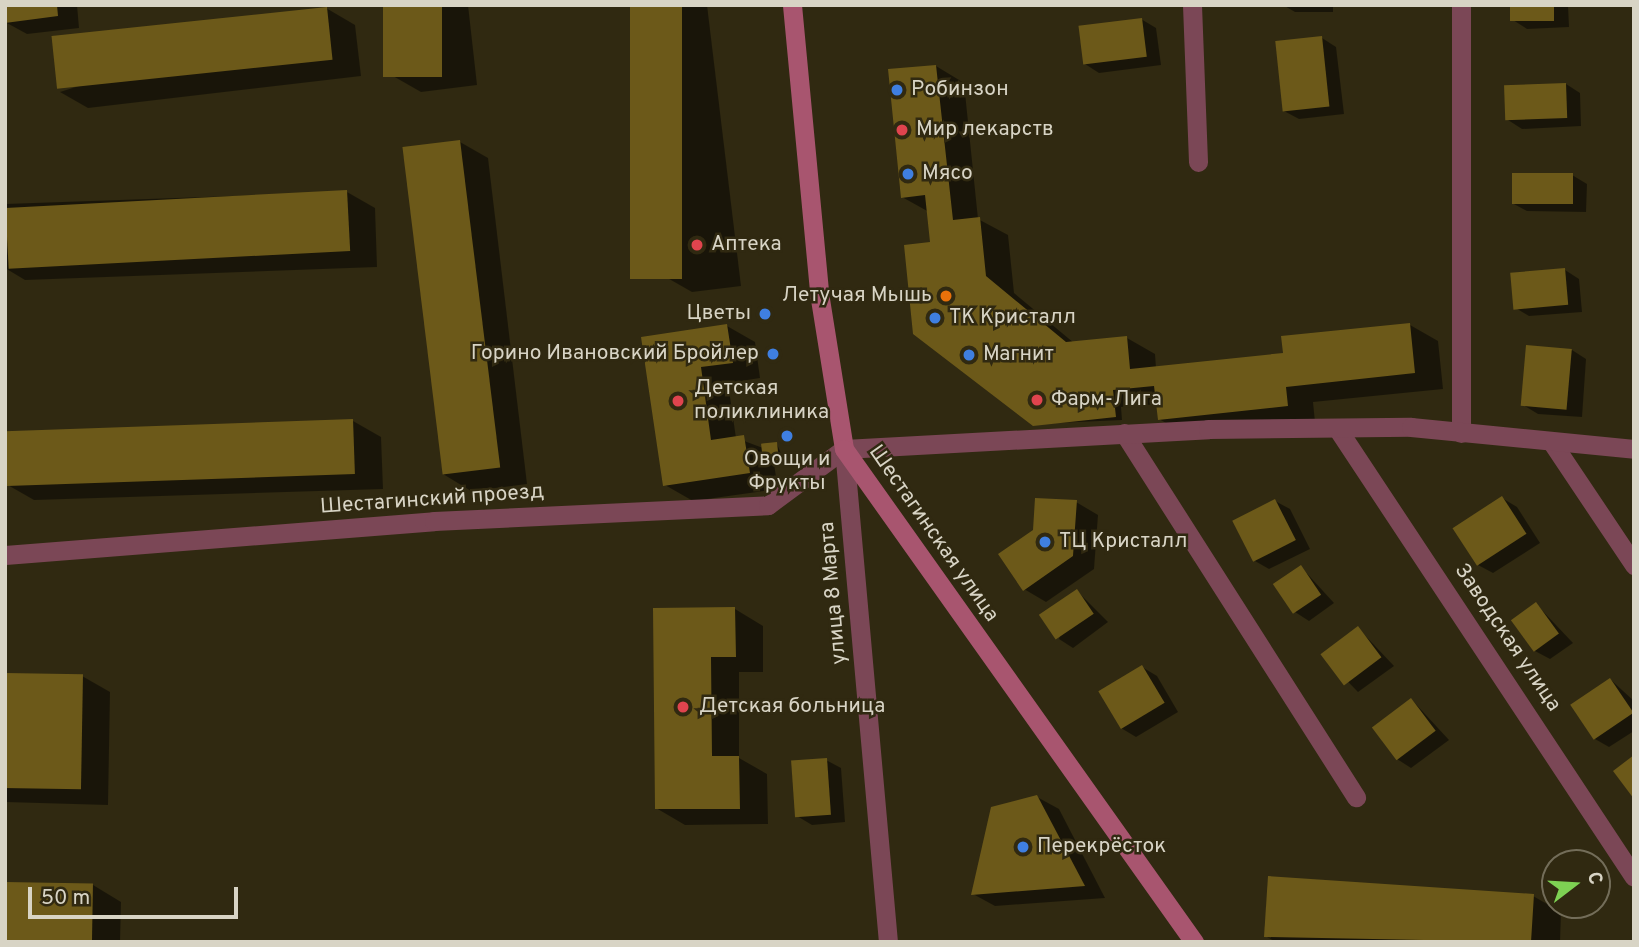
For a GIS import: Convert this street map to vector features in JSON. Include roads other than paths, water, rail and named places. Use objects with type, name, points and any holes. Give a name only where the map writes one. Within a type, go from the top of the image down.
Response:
[{"type":"main road","name":"Шестагинская улица","points":[[792,5],[820,299],[844,449],[1194,942]]},
{"type":"street","points":[[1192,5],[1198,162]]},
{"type":"street","points":[[1461,5],[1461,433]]},
{"type":"street","points":[[844,449],[1124,433],[1337,428],[1461,433],[1553,444],[1634,449]]},
{"type":"street","name":"Заводская улица","points":[[1337,428],[1634,877]]},
{"type":"street","points":[[1124,433],[1356,797]]},
{"type":"street","points":[[1553,444],[1634,565]]},
{"type":"street","name":"Шестагинский проезд","points":[[5,555],[434,520],[768,505],[844,449]]},
{"type":"street","name":"улица 8 Марта","points":[[844,449],[888,942]]},
{"type":"place","name":"Робинзон","points":[[897,90]]},
{"type":"place","name":"Мир лекарств","points":[[902,130]]},
{"type":"place","name":"Мясо","points":[[908,174]]},
{"type":"place","name":"Аптека","points":[[697,245]]},
{"type":"place","name":"Летучая Мышь","points":[[946,296]]},
{"type":"place","name":"Цветы","points":[[765,314]]},
{"type":"place","name":"ТК Кристалл","points":[[935,318]]},
{"type":"place","name":"Горино Ивановский Бройлер","points":[[773,354]]},
{"type":"place","name":"Магнит","points":[[969,355]]},
{"type":"place","name":"Фарм-Лига","points":[[1037,400]]},
{"type":"place","name":"Детская поликлиника","points":[[678,401]]},
{"type":"place","name":"Овощи и Фрукты","points":[[787,436]]},
{"type":"place","name":"ТЦ Кристалл","points":[[1045,542]]},
{"type":"place","name":"Детская больница","points":[[683,707]]},
{"type":"place","name":"Перекрёсток","points":[[1023,847]]}]
